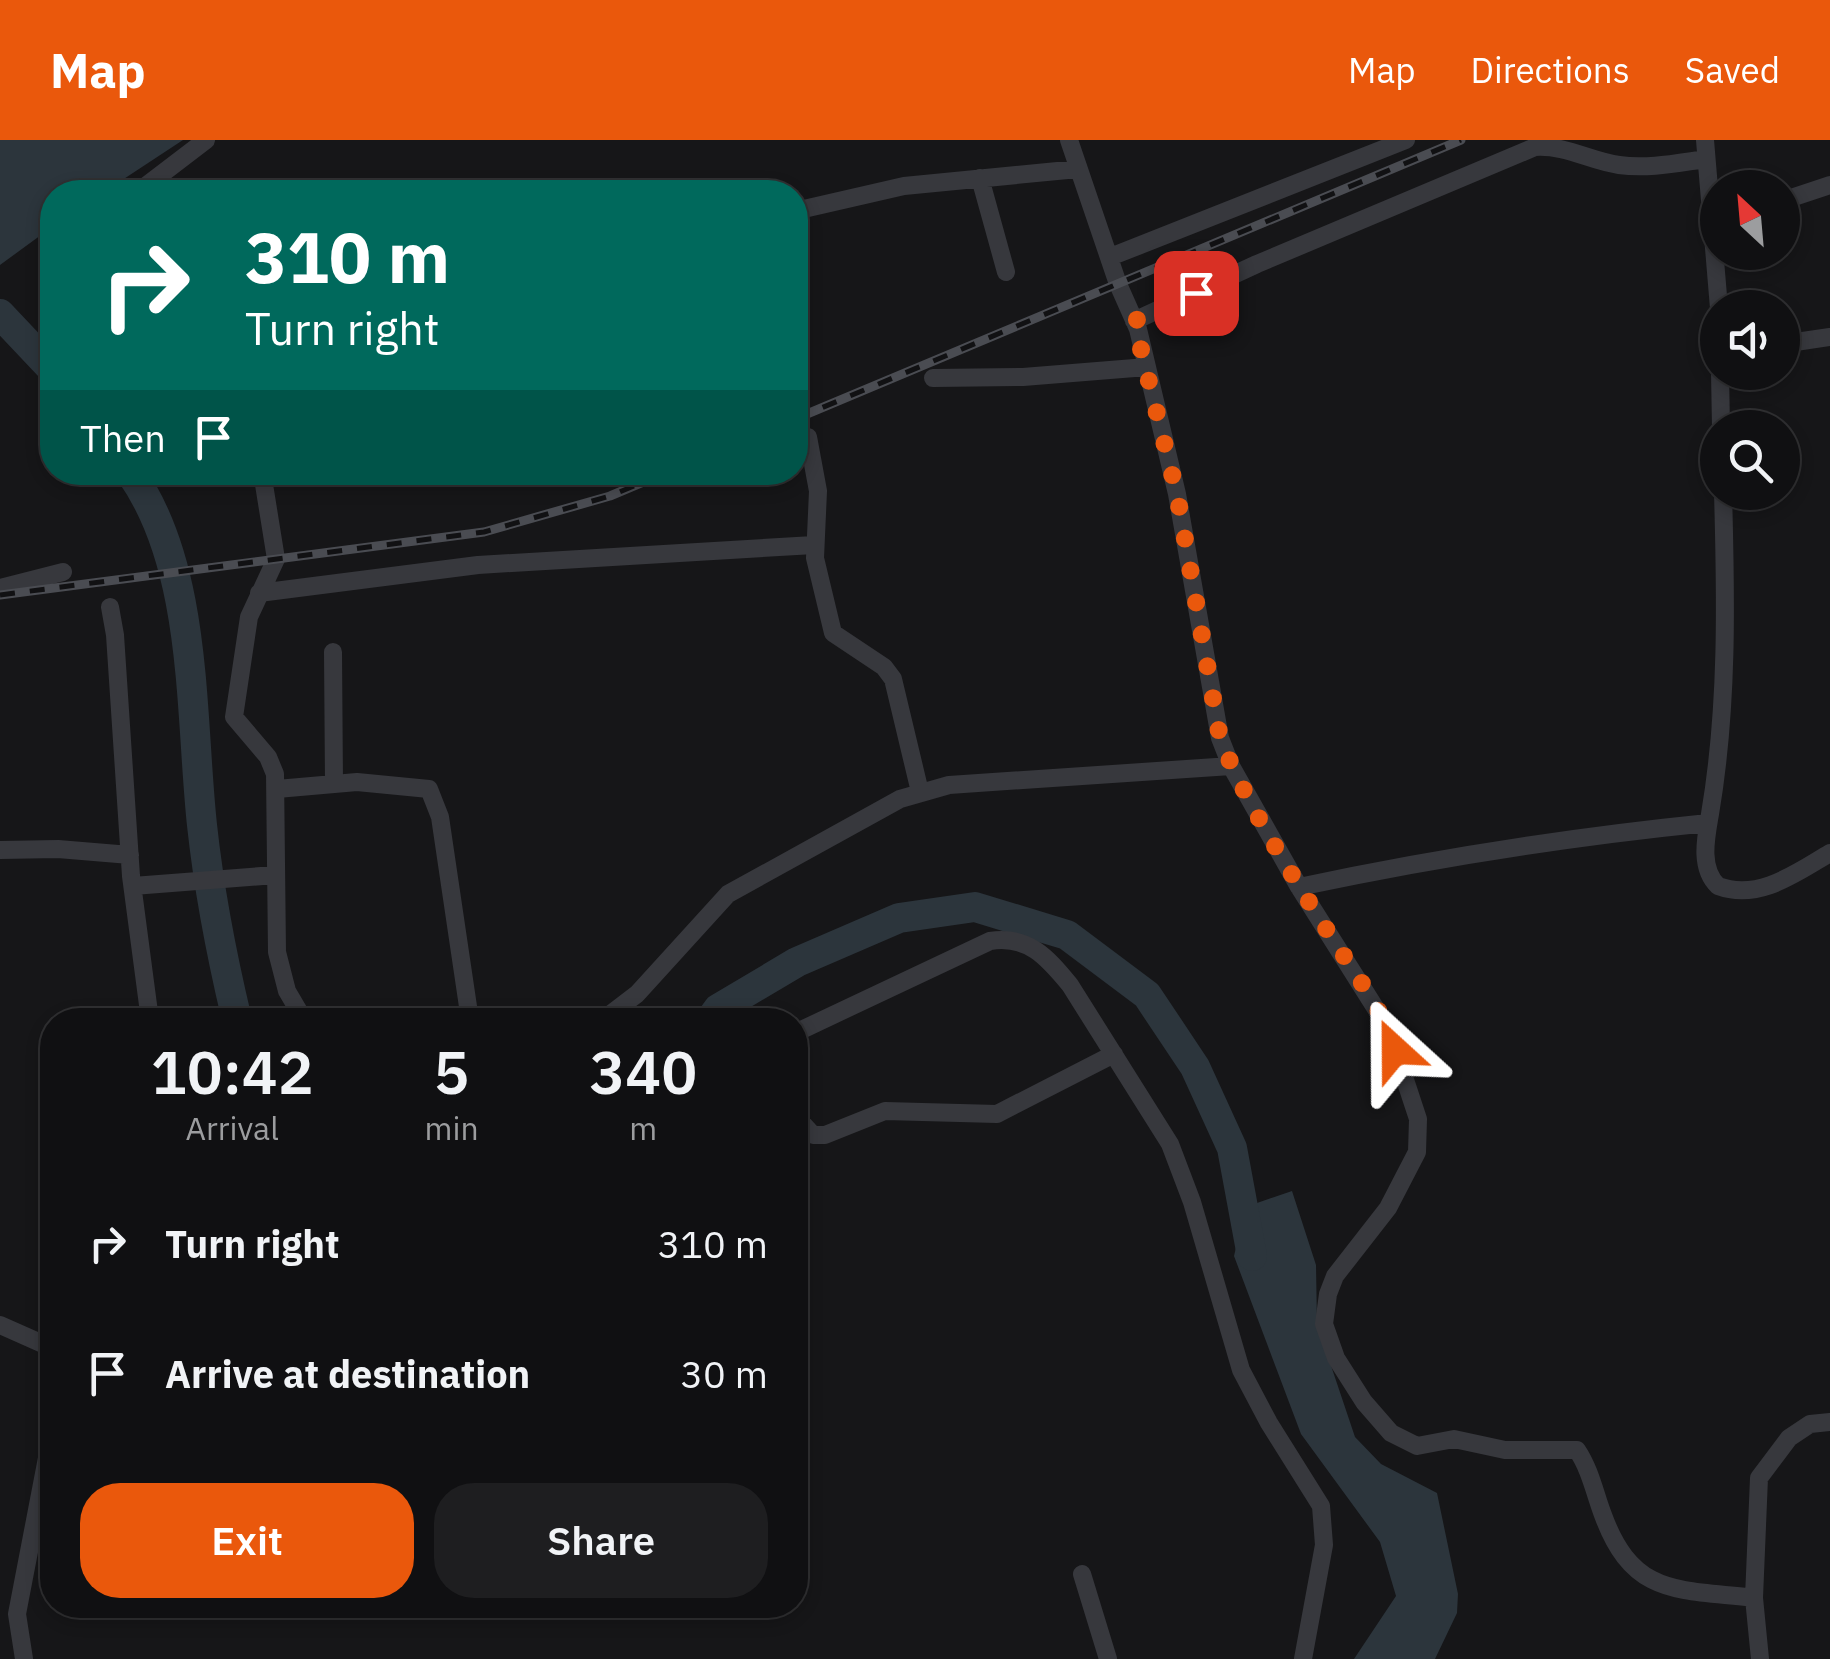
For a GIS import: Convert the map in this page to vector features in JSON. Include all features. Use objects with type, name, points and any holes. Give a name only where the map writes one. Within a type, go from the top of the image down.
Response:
[{"type":"street","points":[[154,180],[206,140]]},
{"type":"street","points":[[1069,140],[1147,368],[1184,529],[1220,738],[1231,766],[1299,887],[1388,1028],[1418,1120],[1420,1136],[1388,1208],[1336,1276],[1328,1294],[1324,1324],[1336,1358],[1364,1402],[1391,1433],[1417,1446],[1471,1440],[1505,1450],[1578,1450],[1610,1535],[1635,1570],[1647,1579],[1677,1589],[1754,1598]]},
{"type":"street","points":[[1110,258],[1406,140]]},
{"type":"street","points":[[1134,321],[1257,264],[1535,147],[1560,147],[1614,164],[1636,166],[1705,149]]},
{"type":"street","points":[[808,208],[904,186],[1078,169]]},
{"type":"street","points":[[980,178],[1006,272]]},
{"type":"street","points":[[1800,195],[1830,185]]},
{"type":"street","points":[[1800,341],[1830,337]]},
{"type":"street","points":[[933,378],[1023,377],[1147,368]]},
{"type":"street","points":[[808,437],[818,491],[814,545],[833,634],[884,667],[893,679],[920,792]]},
{"type":"street","points":[[264,485],[276,558],[249,617],[234,717],[268,757],[277,789],[274,875],[280,970],[298,1008]]},
{"type":"street","points":[[1724,510],[1727,625],[1708,823],[1708,872],[1718,886],[1730,890],[1768,887],[1830,854]]},
{"type":"street","points":[[259,593],[478,565],[814,545]]},
{"type":"street","points":[[0,588],[62,572]]},
{"type":"street","points":[[110,607],[132,886],[148,1008]]},
{"type":"street","points":[[333,652],[334,784]]},
{"type":"street","points":[[619,1008],[637,994],[728,894],[873,812],[920,792],[949,785],[1054,776],[1231,766]]},
{"type":"street","points":[[277,789],[334,784],[419,786],[434,795],[468,1008]]},
{"type":"street","points":[[1299,887],[1476,851],[1708,823]]},
{"type":"street","points":[[0,850],[58,849],[130,855]]},
{"type":"street","points":[[132,886],[274,875]]},
{"type":"street","points":[[808,1026],[990,941],[1007,938],[1024,942],[1051,961],[1170,1144],[1192,1202],[1241,1370],[1321,1506],[1324,1545],[1303,1659]]},
{"type":"street","points":[[808,1129],[813,1135],[825,1135],[885,1111],[998,1114],[1114,1054]]},
{"type":"street","points":[[0,1325],[40,1343]]},
{"type":"street","points":[[1760,1659],[1754,1598],[1760,1478],[1789,1438],[1810,1424],[1830,1422]]},
{"type":"street","points":[[24,1659],[17,1614],[40,1496]]},
{"type":"street","points":[[1082,1574],[1108,1659]]},
{"type":"shaded area","points":[[0,140],[183,140],[122,180],[40,180],[40,236],[0,265]]},
{"type":"shaded area","points":[[1292,1191],[1316,1265],[1317,1324],[1355,1437],[1381,1464],[1437,1493],[1458,1594],[1457,1613],[1435,1659],[1354,1659],[1396,1596],[1380,1542],[1301,1434],[1234,1256],[1243,1218],[1257,1203]]},
{"type":"waterway","points":[[0,314],[40,356]]},
{"type":"waterway","points":[[138,485],[168,551],[180,596],[205,849],[234,1008]]},
{"type":"waterway","points":[[720,1008],[797,962],[899,918],[975,907],[1067,935],[1147,995],[1195,1067],[1232,1148],[1252,1256]]},
{"type":"railway","points":[[808,414],[1461,140]]},
{"type":"railway","points":[[0,595],[484,532],[636,485]]},
{"type":"route","points":[[1196,293],[1134,321],[1177,494],[1220,738],[1231,766],[1299,887],[1381,1014],[1395,1050]]}]
